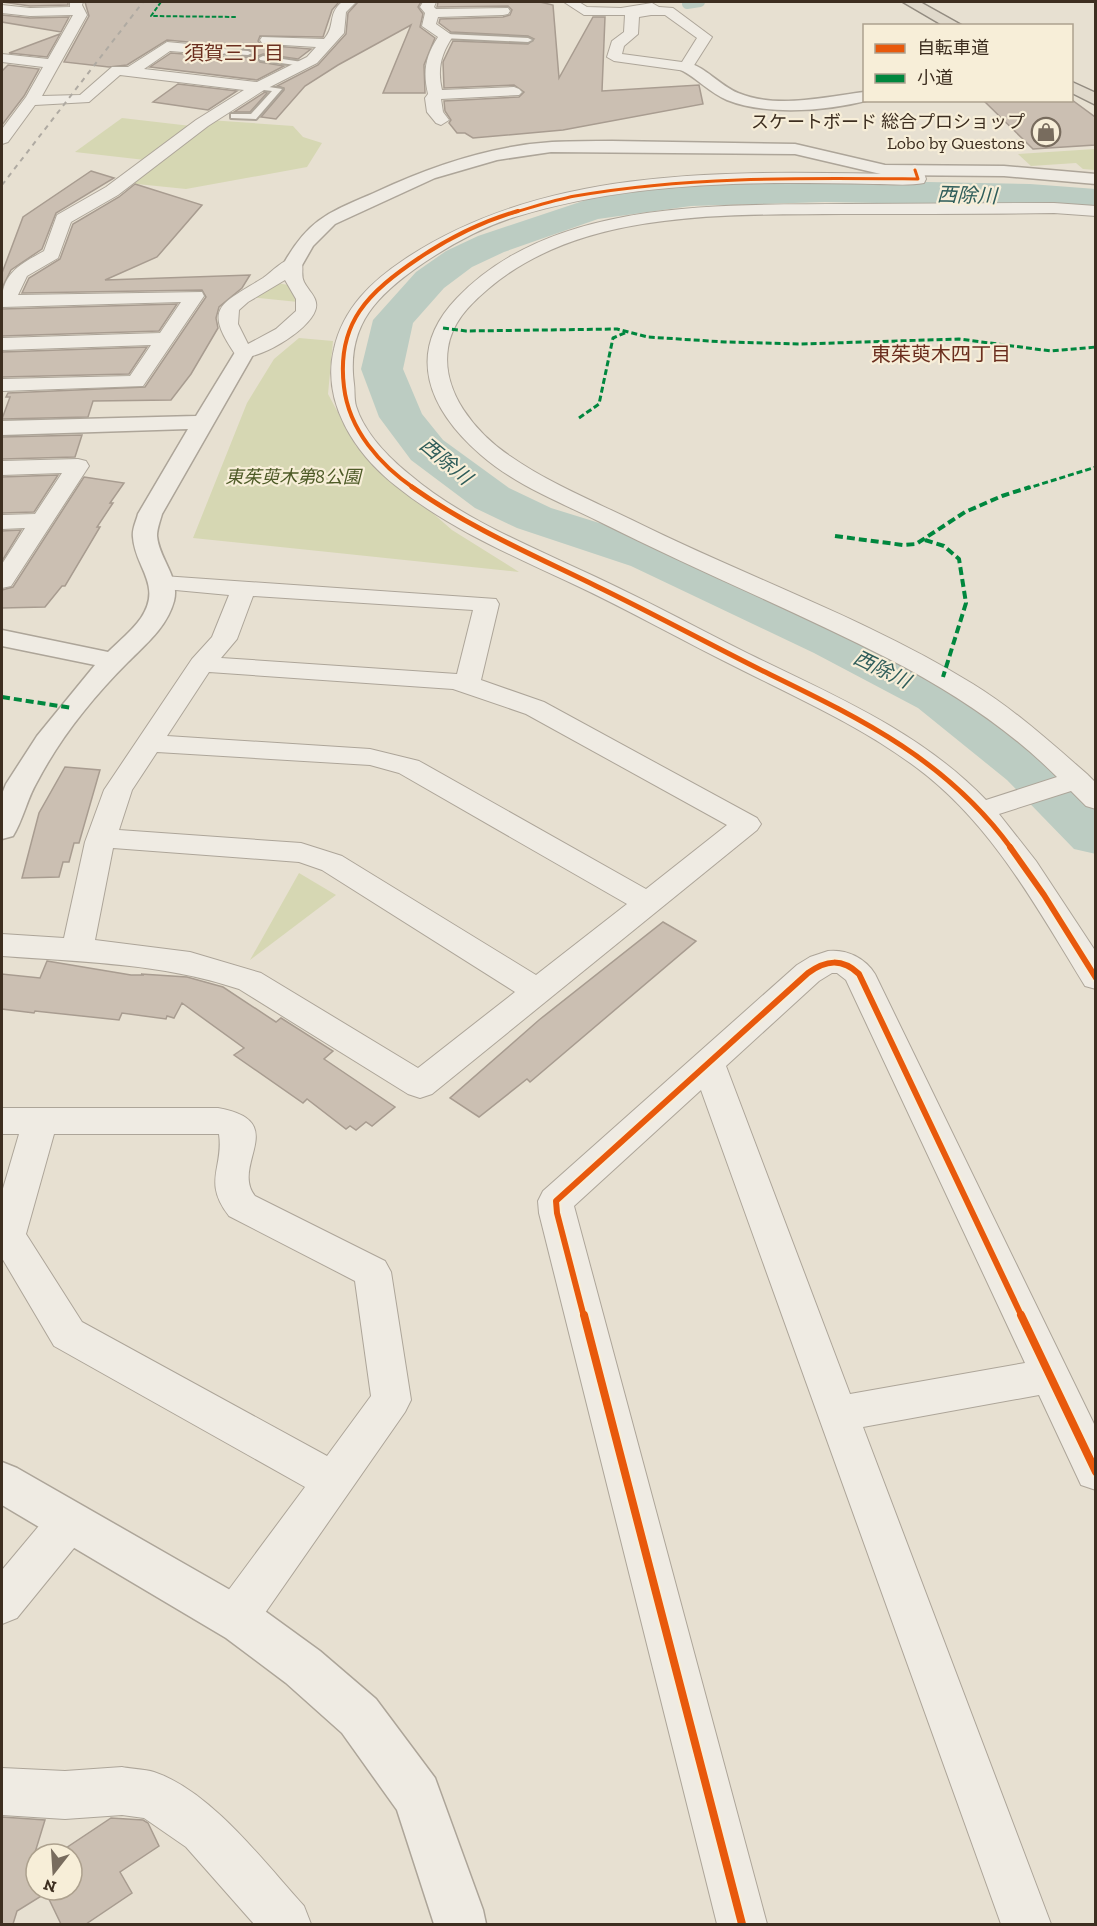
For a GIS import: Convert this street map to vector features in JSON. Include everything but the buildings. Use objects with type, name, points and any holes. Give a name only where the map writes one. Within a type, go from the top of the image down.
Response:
[{"type":"highway","points":[[910,2],[952,24]]},
{"type":"highway","points":[[1073,88],[1095,100]]},
{"type":"street","points":[[2,385],[136,382],[195,296],[4,301],[19,273],[52,254],[63,219],[112,191],[202,123],[259,87],[312,60],[337,33],[339,11],[349,2]]},
{"type":"street","points":[[571,2],[584,11],[621,12],[668,6],[684,7]]},
{"type":"street","points":[[2,9],[30,12],[78,6],[80,15],[27,106],[2,140]]},
{"type":"street","points":[[614,57],[617,44],[631,34],[632,14],[668,6]]},
{"type":"street","points":[[668,6],[705,37],[686,68]]},
{"type":"street","points":[[441,120],[435,112],[433,98],[436,95],[430,75],[438,46],[446,36],[429,26],[431,7],[486,15],[503,11]]},
{"type":"street","points":[[621,12],[617,17],[622,20],[620,33],[608,43],[607,48],[614,57],[686,68],[701,73],[732,96],[772,105],[790,106],[863,97]]},
{"type":"street","points":[[267,40],[326,44]]},
{"type":"street","points":[[130,72],[170,44],[221,51]]},
{"type":"street","points":[[188,78],[221,51]]},
{"type":"street","points":[[2,58],[52,64]]},
{"type":"street","points":[[2,109],[84,99],[117,70],[259,87]]},
{"type":"street","points":[[436,95],[514,92]]},
{"type":"street","points":[[244,353],[228,324],[228,315],[235,303],[246,294],[266,285],[294,263],[305,243],[329,220],[447,168],[522,151],[550,147],[602,146],[795,149],[885,170],[1004,171],[1095,179]]},
{"type":"street","points":[[915,170],[918,179],[724,178],[655,184],[578,196],[496,219],[423,253],[383,283],[366,302],[346,335],[339,376],[343,396],[349,414],[369,448],[425,500],[491,537],[622,598],[884,732],[942,774],[987,809],[1025,865],[1095,978]]},
{"type":"street","points":[[987,809],[1080,788],[1040,744],[943,677],[890,649],[668,549],[534,480],[490,451],[461,422],[443,395],[436,370],[436,356],[443,327],[459,304],[510,264],[561,242],[642,220],[691,213],[786,208],[1013,210],[1054,208],[1095,211]]},
{"type":"street","points":[[2,829],[9,803],[72,708],[113,661],[144,631],[158,610],[163,583],[145,536],[150,514],[244,353],[282,334],[299,321],[305,312],[307,302],[293,277],[294,263]]},
{"type":"street","points":[[2,344],[165,339]]},
{"type":"street","points":[[2,428],[202,422]]},
{"type":"street","points":[[2,468],[78,466],[2,581]]},
{"type":"street","points":[[2,522],[41,521]]},
{"type":"street","points":[[163,583],[488,604],[467,684]]},
{"type":"street","points":[[77,949],[102,838],[118,790],[201,664],[224,639],[244,588]]},
{"type":"street","points":[[2,638],[113,661]]},
{"type":"street","points":[[2,945],[77,949],[187,961],[220,969],[250,981],[420,1085],[747,824],[535,708],[467,684],[442,680],[201,664]]},
{"type":"street","points":[[148,743],[370,757],[409,767],[648,903]]},
{"type":"street","points":[[102,838],[302,853],[332,863],[538,991]]},
{"type":"street","points":[[742,1924],[556,1202],[821,963],[834,960],[852,966],[864,984],[1095,1472]]},
{"type":"street","points":[[708,1064],[1026,1924]]},
{"type":"street","points":[[2,1121],[218,1121],[229,1123],[238,1130],[232,1185],[234,1196],[242,1206],[372,1272],[391,1400],[235,1618]]},
{"type":"street","points":[[40,1121],[7,1234],[68,1334],[333,1481]]},
{"type":"street","points":[[838,1414],[1050,1376]]},
{"type":"street","points":[[2,1482],[68,1523],[235,1618],[303,1667],[359,1716],[417,1796],[458,1910],[460,1924]]},
{"type":"street","points":[[2,1603],[68,1523]]},
{"type":"street","points":[[2,1792],[65,1795],[122,1791],[152,1795],[203,1830],[286,1924]]},
{"type":"lane","points":[[446,36],[528,40]]},
{"type":"lane","points":[[221,51],[248,53]]},
{"type":"lane","points":[[262,58],[302,64]]},
{"type":"lane","points":[[234,116],[253,117],[278,89],[259,87]]},
{"type":"green space","points":[[122,118],[191,126],[145,160],[75,152]]},
{"type":"green space","points":[[209,120],[293,126],[303,137],[322,143],[307,167],[186,189],[127,183]]},
{"type":"green space","points":[[1095,149],[1095,170],[1083,169],[1076,163],[1031,166],[1018,154]]},
{"type":"green space","points":[[276,283],[289,285],[298,302],[250,297]]},
{"type":"green space","name":"東茱萸木第8公園","points":[[299,338],[333,341],[328,394],[356,446],[452,530],[519,572],[193,538],[247,403],[274,359]]},
{"type":"green space","points":[[299,873],[336,895],[250,960]]},
{"type":"waterway","points":[[687,4],[700,2]]},
{"type":"waterway","name":"西除川","points":[[1096,200],[1030,195],[825,191],[691,195],[592,209],[491,244],[459,259],[430,280],[393,320],[382,369],[401,417],[427,450],[492,498],[534,518],[649,555],[833,642],[938,696],[1028,767],[1096,835]]},
{"type":"railway","points":[[2,185],[143,2]]},
{"type":"marked path","points":[[161,2],[151,16],[237,17]]},
{"type":"marked path","points":[[443,328],[466,331],[617,329],[648,337],[725,342],[801,344],[959,339],[1051,351],[1096,347]]},
{"type":"marked path","points":[[579,418],[599,404],[613,338],[627,332]]},
{"type":"marked path","points":[[835,536],[903,545],[916,544],[965,512],[1002,496],[1096,467]]},
{"type":"marked path","points":[[925,540],[944,546],[959,559],[966,603],[943,677]]},
{"type":"marked path","points":[[2,697],[72,708]]},
{"type":"cycle path","points":[[915,170],[918,179],[783,178],[712,180],[641,186],[572,197],[505,215],[443,242],[388,279],[370,297],[350,328],[343,351],[341,364],[346,407],[367,446],[401,479],[444,509],[491,536],[619,597],[844,711],[922,758],[964,794],[1007,842],[1044,895],[1096,978]]},
{"type":"cycle path","points":[[742,1924],[557,1213],[556,1201],[808,973],[828,962],[847,964],[859,974],[1096,1472]]},
{"type":"place","name":"スケートボード 総合プロショップ Lobo by Questons","points":[[1046,132]]},
{"type":"district","name":"須賀三丁目","points":[[234,53]]},
{"type":"district","name":"東茱萸木四丁目","points":[[941,354]]}]
